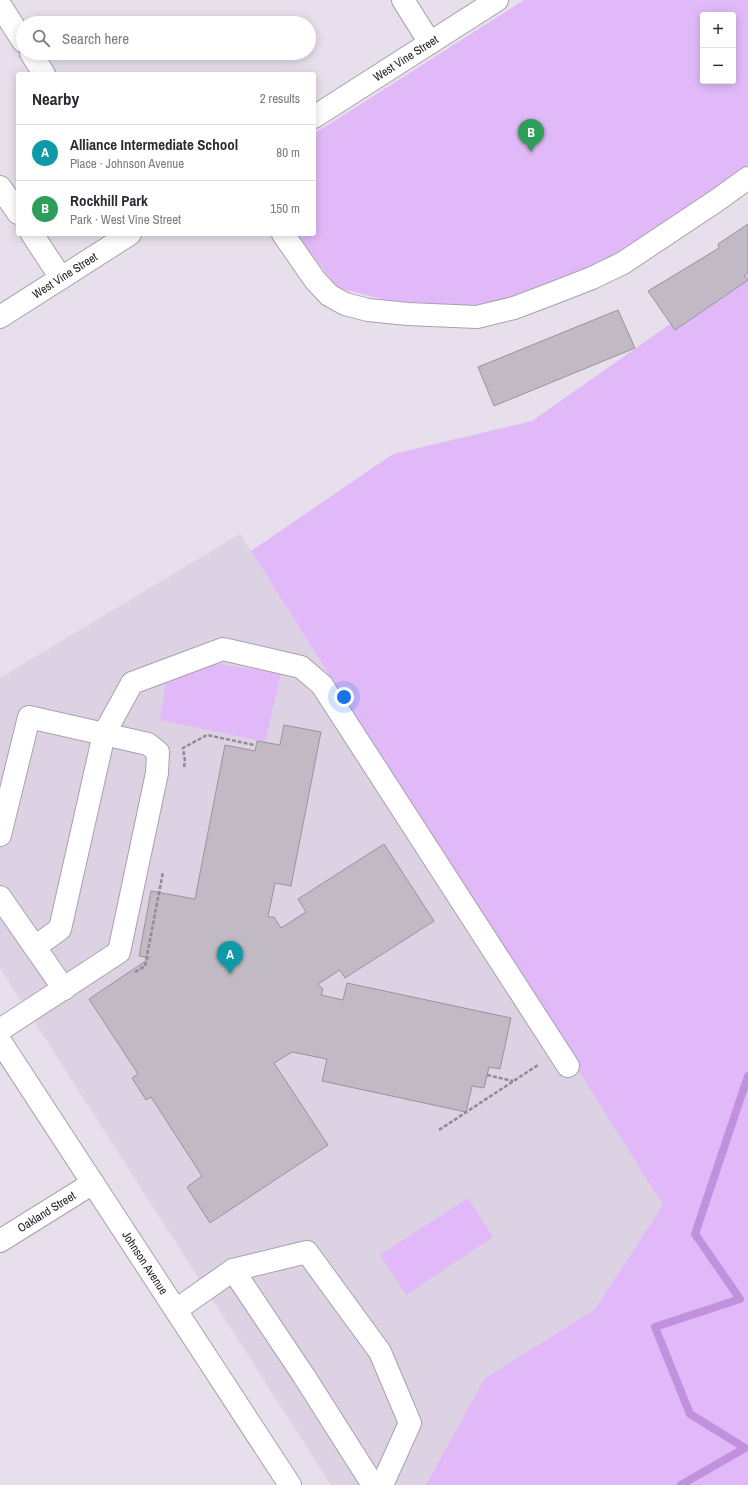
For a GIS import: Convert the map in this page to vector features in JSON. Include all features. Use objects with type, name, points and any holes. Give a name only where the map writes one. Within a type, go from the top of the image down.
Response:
[{"type":"street","points":[[403,0],[430,42]]},
{"type":"street","name":"West Vine Street","points":[[316,116],[497,0]]},
{"type":"street","points":[[0,5],[16,30]]},
{"type":"street","points":[[35,60],[43,72]]},
{"type":"street","points":[[284,236],[314,280],[329,295],[345,304],[368,310],[401,313],[478,316],[514,308],[592,278],[623,263],[709,206],[748,178]]},
{"type":"street","points":[[0,187],[16,210]]},
{"type":"street","points":[[33,236],[62,278]]},
{"type":"street","name":"West Vine Street","points":[[0,317],[127,236]]},
{"type":"street","points":[[35,947],[60,929],[104,734],[132,683],[223,649],[301,668],[322,685],[563,1059]]},
{"type":"street","points":[[0,835],[29,717],[148,744],[158,752],[157,773],[119,952],[0,1030]]},
{"type":"street","points":[[0,897],[64,989]]},
{"type":"street","name":"Johnson Avenue","points":[[0,1041],[290,1485]]},
{"type":"street","name":"Oakland Street","points":[[0,1241],[93,1183]]},
{"type":"street","points":[[176,1310],[233,1270],[307,1252],[380,1352],[410,1423],[382,1485]]},
{"type":"street","points":[[233,1270],[304,1376],[373,1485]]},
{"type":"path","points":[[439,1130],[514,1081],[563,1059]]},
{"type":"path","points":[[487,1074],[514,1081]]},
{"type":"shaded area","points":[[524,0],[748,0],[748,170],[627,248],[567,279],[505,303],[451,306],[390,301],[338,288],[297,236],[316,236],[316,133]]},
{"type":"shaded area","points":[[748,273],[748,1485],[426,1485],[485,1378],[594,1310],[663,1205],[251,551],[393,454],[532,421],[666,327]]},
{"type":"shaded area","points":[[240,534],[663,1205],[594,1310],[485,1378],[429,1485],[331,1485],[0,968],[0,678]]},
{"type":"shaded area","points":[[205,662],[281,673],[265,742],[160,720],[167,675]]},
{"type":"shaded area","points":[[468,1198],[493,1237],[406,1295],[380,1255]]},
{"type":"building","points":[[748,224],[748,273],[744,276],[748,280],[675,330],[648,291],[719,248],[718,244]]},
{"type":"building","points":[[618,310],[635,348],[494,406],[478,367]]},
{"type":"building","points":[[284,725],[321,732],[291,886],[275,883],[268,917],[274,917],[281,928],[306,912],[298,899],[384,844],[434,921],[345,978],[340,970],[318,984],[323,989],[321,995],[343,1000],[347,983],[511,1018],[500,1069],[489,1067],[484,1088],[472,1086],[466,1112],[322,1081],[327,1059],[292,1052],[274,1063],[328,1145],[210,1223],[187,1187],[202,1176],[151,1097],[146,1100],[132,1078],[138,1074],[89,999],[150,958],[139,956],[151,891],[195,899],[225,745],[255,751],[257,741],[280,745]]},
{"type":"waterway","points":[[681,1485],[745,1448],[690,1414],[655,1327],[740,1299],[695,1234],[748,1076]]},
{"type":"place","name":"Rockhill Park","points":[[531,152]]},
{"type":"place","name":"Alliance Intermediate School","points":[[230,974]]}]
